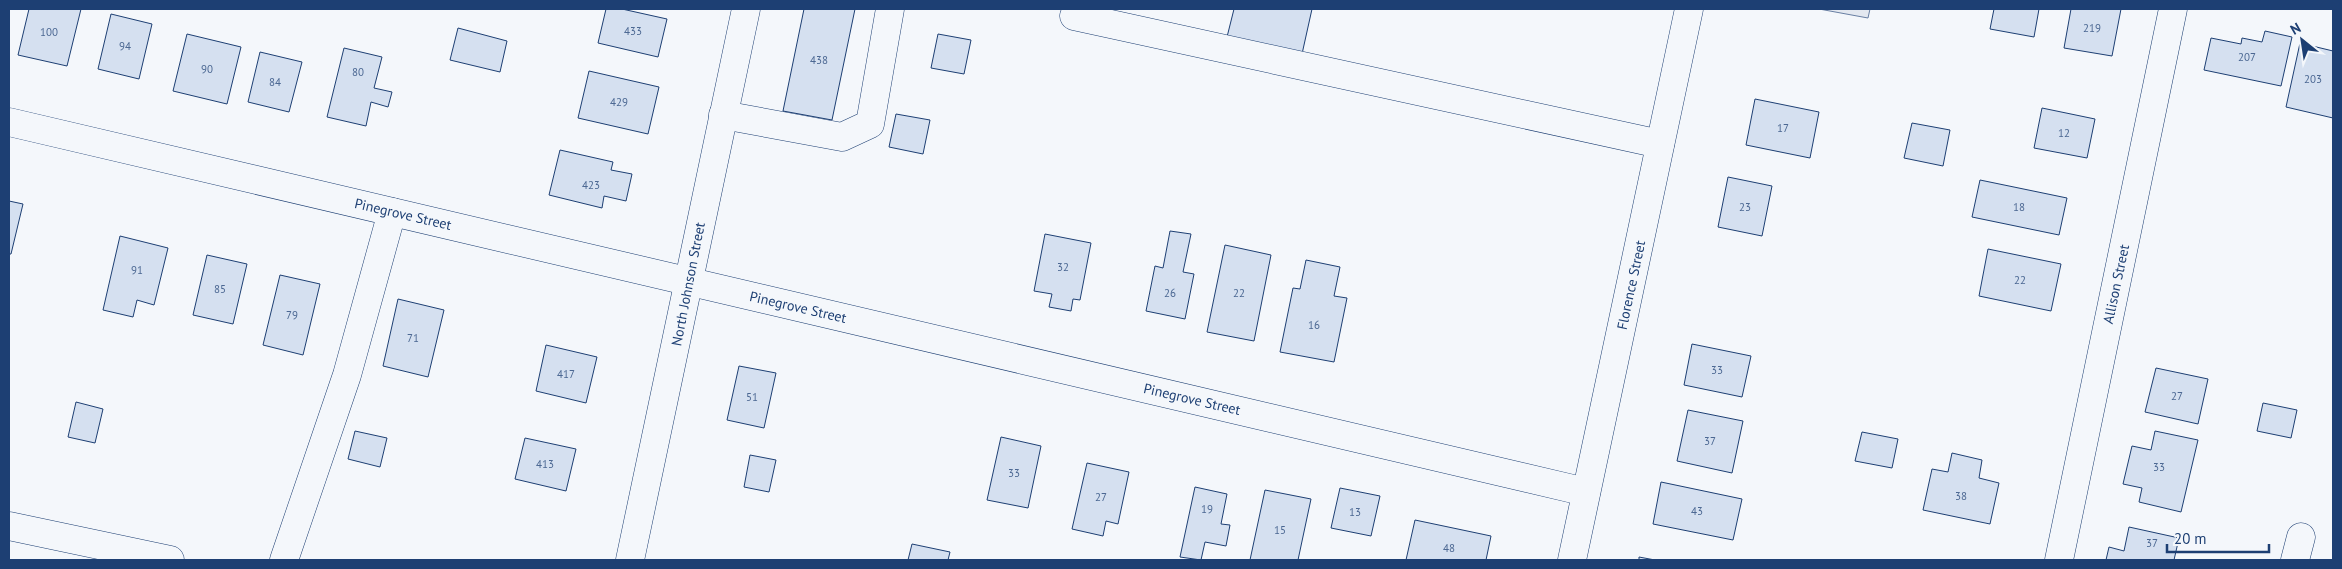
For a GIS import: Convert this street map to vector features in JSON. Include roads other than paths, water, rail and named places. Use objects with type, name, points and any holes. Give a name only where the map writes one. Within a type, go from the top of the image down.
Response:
[{"type":"street","name":"North Johnson Street","points":[[630,560],[746,9]]},
{"type":"street","points":[[723,115],[842,137],[870,124],[890,9]]},
{"type":"street","name":"Florence Street","points":[[1572,560],[1689,9]]},
{"type":"street","name":"Allison Street","points":[[2059,560],[2173,9]]},
{"type":"street","points":[[1074,16],[1660,144]]},
{"type":"street","name":"Pinegrove Street","points":[[9,122],[1586,492]]},
{"type":"street","points":[[284,560],[347,375],[392,212]]},
{"type":"street","points":[[9,526],[170,560]]}]
